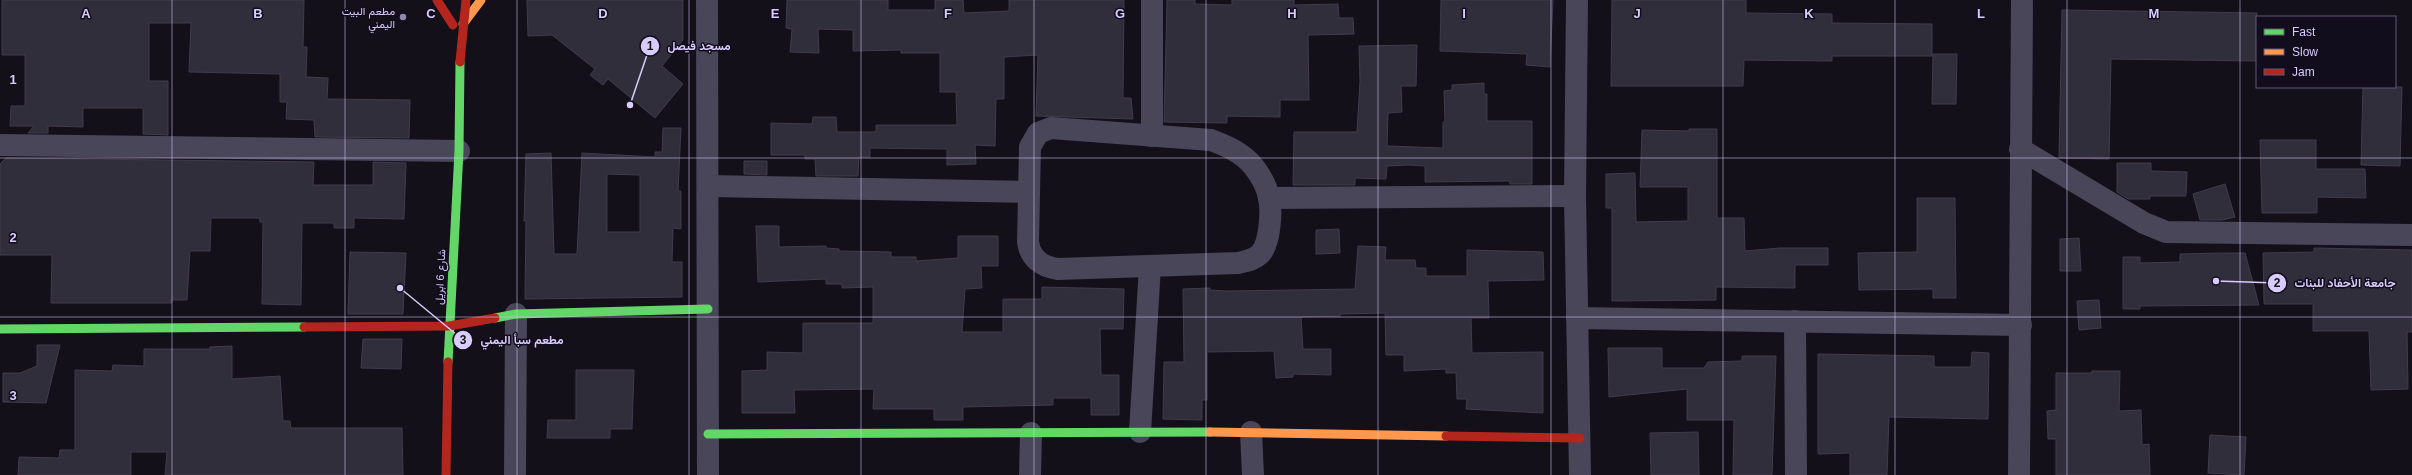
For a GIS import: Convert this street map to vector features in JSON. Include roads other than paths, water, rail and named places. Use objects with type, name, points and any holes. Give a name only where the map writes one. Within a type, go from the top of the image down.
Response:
[{"type":"street","points":[[437,0],[453,25]]},
{"type":"street","points":[[449,0],[460,58]]},
{"type":"street","points":[[460,58],[466,0]]},
{"type":"street","points":[[463,24],[481,0]]},
{"type":"street","points":[[707,0],[708,475]]},
{"type":"street","points":[[1152,0],[1152,136]]},
{"type":"street","points":[[1577,0],[1575,196],[1580,475]]},
{"type":"street","points":[[2019,475],[2022,0]]},
{"type":"street","name":"شارع 6 ابريل","points":[[446,475],[450,326],[459,151],[460,58]]},
{"type":"street","points":[[1057,128],[1152,136],[1210,140],[1227,146],[1242,155],[1254,167],[1264,182],[1269,198],[1268,239],[1266,247],[1254,259],[1238,263],[1058,269],[1039,262],[1030,251],[1030,147],[1033,139],[1044,130],[1057,128]]},
{"type":"street","points":[[0,145],[459,151]]},
{"type":"street","points":[[2020,149],[2144,223],[2166,232],[2412,235]]},
{"type":"street","points":[[708,186],[1029,192]]},
{"type":"street","points":[[1269,198],[1575,196]]},
{"type":"street","points":[[1140,432],[1150,266]]},
{"type":"street","points":[[0,329],[450,326],[516,314],[708,309]]},
{"type":"street","points":[[515,475],[516,314]]},
{"type":"street","points":[[1577,318],[2021,325]]},
{"type":"street","points":[[1796,321],[1796,475]]},
{"type":"street","points":[[708,434],[1251,432],[1580,438]]},
{"type":"street","points":[[1251,432],[1253,475]]},
{"type":"street","points":[[1030,475],[1031,433]]},
{"type":"place","name":"مطعم البيت اليمني","points":[[403,17]]},
{"type":"place","name":"مسجد فيصل","points":[[630,105]]},
{"type":"place","name":"جامعة الأحفاد للبنات","points":[[2216,281]]},
{"type":"place","name":"مطعم سبأ اليمني","points":[[400,288]]}]
